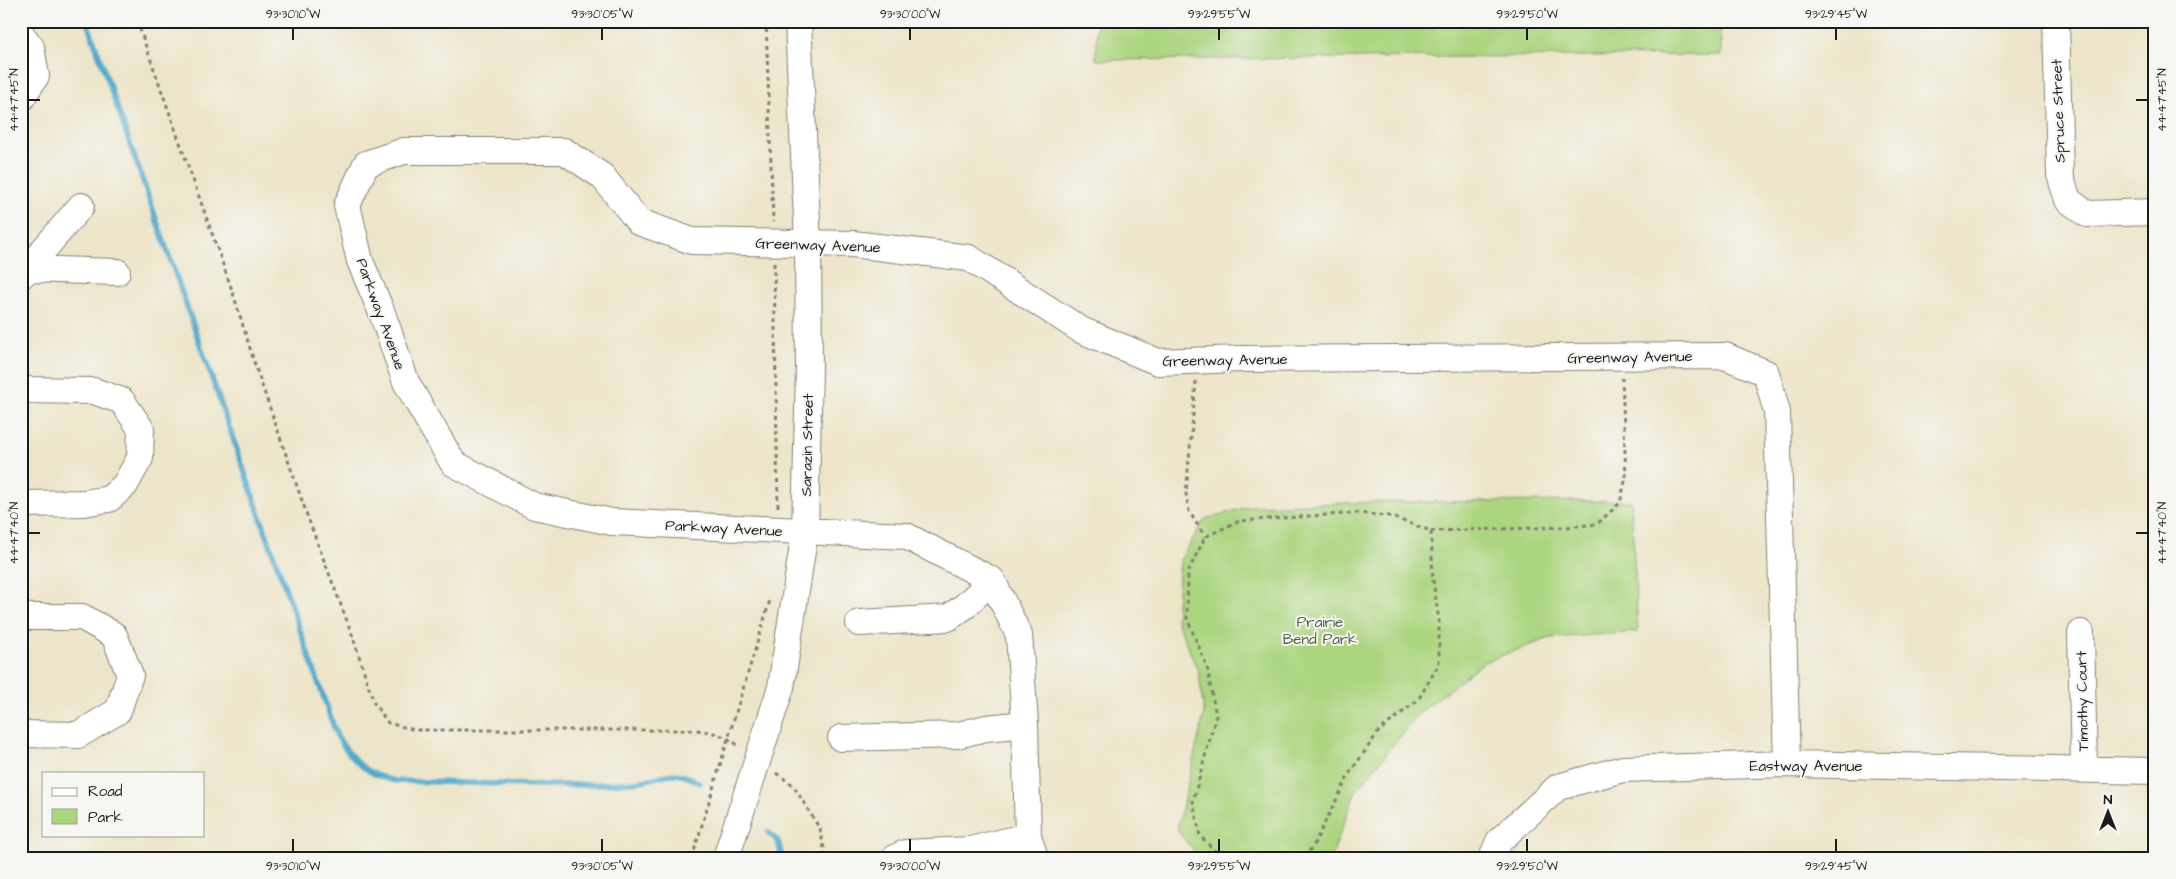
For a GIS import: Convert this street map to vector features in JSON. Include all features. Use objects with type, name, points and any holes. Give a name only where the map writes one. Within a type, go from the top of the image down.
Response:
[{"type":"street","name":"Sarazin Street","points":[[726,858],[781,687],[805,532],[809,367],[808,244],[798,21]]},
{"type":"street","name":"Spruce Street","points":[[2056,21],[2060,175],[2068,200],[2087,214],[2155,212]]},
{"type":"street","points":[[21,34],[31,47],[36,76],[21,99]]},
{"type":"street","name":"Greenway Avenue","points":[[347,205],[366,164],[404,150],[564,152],[602,176],[639,222],[692,241],[853,244],[969,258],[1081,330],[1158,362],[1726,356],[1766,373],[1777,412],[1787,764]]},
{"type":"street","name":"Parkway Avenue","points":[[347,205],[360,261],[382,313],[406,382],[453,462],[534,506],[612,522],[906,536],[992,580]]},
{"type":"street","points":[[24,273],[81,206]]},
{"type":"street","points":[[24,273],[117,272]]},
{"type":"street","points":[[21,390],[94,391],[122,401],[142,429],[140,458],[125,485],[109,499],[84,503],[21,504]]},
{"type":"street","points":[[859,623],[948,618],[965,606],[992,580],[1019,635],[1032,847],[905,853],[895,858]]},
{"type":"street","points":[[21,617],[82,617],[114,635],[130,675],[118,711],[78,734],[21,734]]},
{"type":"street","name":"Timothy Court","points":[[2081,633],[2084,769]]},
{"type":"street","points":[[841,738],[958,734],[986,728],[1025,724]]},
{"type":"street","name":"Eastway Avenue","points":[[1492,858],[1499,841],[1558,787],[1623,770],[1787,764],[2155,771]]},
{"type":"path","points":[[137,21],[233,293],[256,368],[308,518],[353,637],[374,703],[388,723],[415,730],[696,730],[715,733],[729,738],[792,785],[820,829],[826,858]]},
{"type":"path","points":[[766,21],[774,244],[779,530]]},
{"type":"path","points":[[1222,858],[1200,836],[1193,801],[1216,716],[1207,667],[1187,618],[1188,572],[1205,537],[1239,520],[1356,513],[1389,516],[1431,532],[1567,527],[1597,524],[1620,503],[1626,477],[1622,357]]},
{"type":"path","points":[[1198,361],[1186,494],[1189,511],[1205,537]]},
{"type":"path","points":[[1301,858],[1312,848],[1351,771],[1379,731],[1418,700],[1439,664],[1439,621],[1433,580],[1431,532]]},
{"type":"path","points":[[692,858],[772,594]]},
{"type":"green space","points":[[1097,21],[1720,21],[1721,55],[1096,60]]},
{"type":"green space","name":"Prairie Bend Park","points":[[1631,501],[1638,632],[1550,638],[1484,662],[1418,714],[1355,793],[1331,858],[1199,858],[1177,830],[1204,714],[1199,673],[1176,619],[1180,560],[1205,519],[1251,506],[1378,502]]},
{"type":"waterway","points":[[87,21],[337,736],[348,752],[361,765],[376,775],[395,781],[574,785],[634,782],[673,774],[681,775],[699,783]]},
{"type":"waterway","points":[[768,832],[778,841],[782,858]]}]
